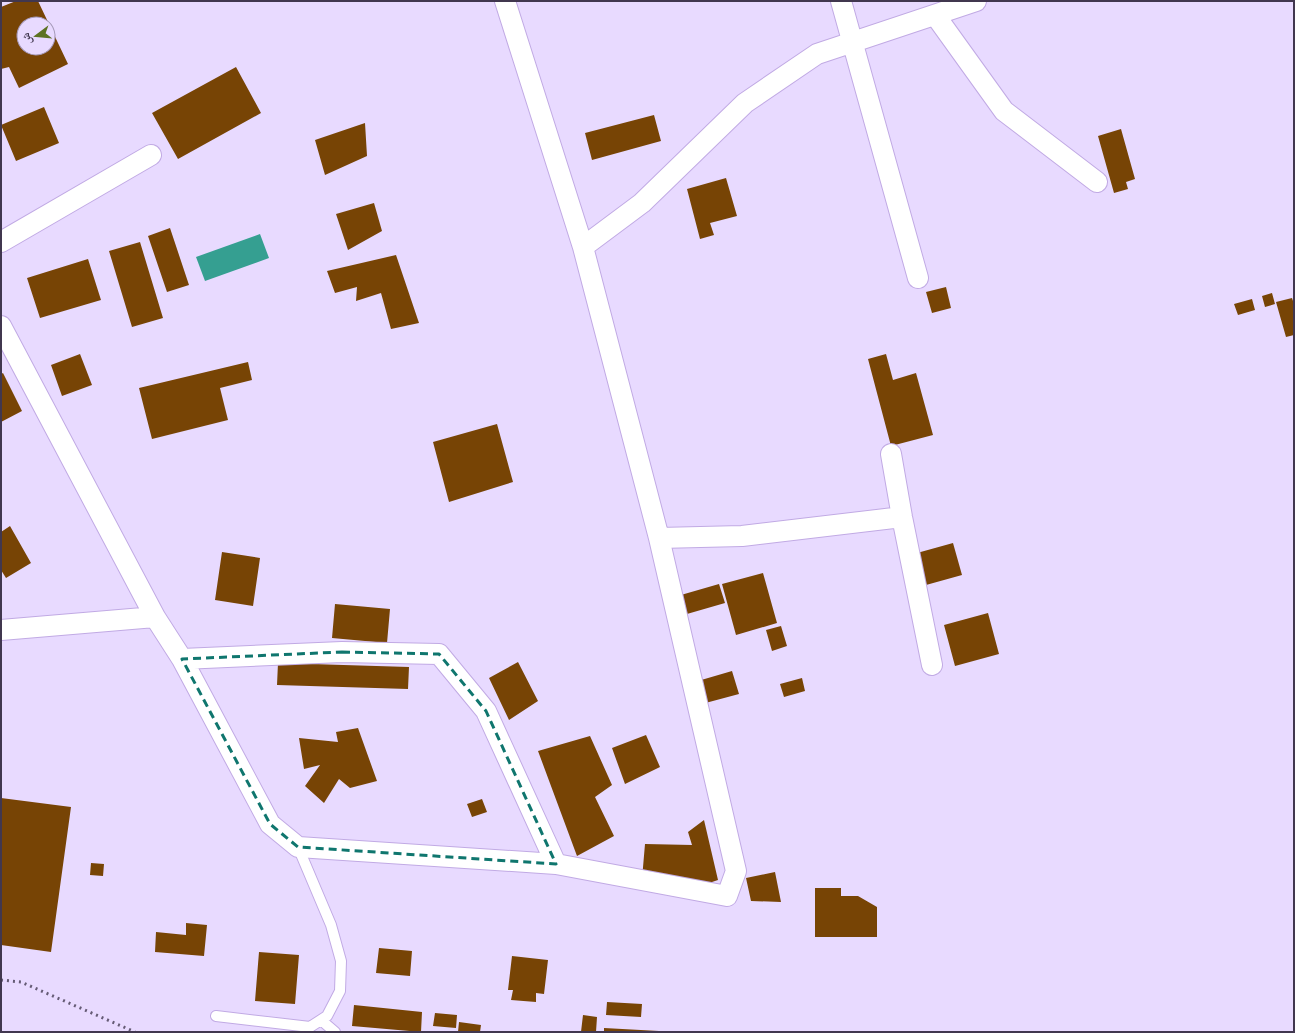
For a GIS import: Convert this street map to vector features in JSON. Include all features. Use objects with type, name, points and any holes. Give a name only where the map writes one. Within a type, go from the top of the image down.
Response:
[{"type":"street","points":[[1,326],[155,617],[182,659],[270,824],[298,847],[556,864],[727,896],[736,871],[659,538],[583,247],[505,1]]},
{"type":"street","points":[[841,1],[918,278]]},
{"type":"street","points":[[583,247],[642,203],[745,103],[817,54],[976,1]]},
{"type":"street","points":[[935,15],[1004,111],[1097,182]]},
{"type":"street","points":[[1,242],[151,155]]},
{"type":"street","points":[[891,454],[902,518],[932,665]]},
{"type":"street","points":[[659,538],[742,536],[902,518]]},
{"type":"street","points":[[1,630],[155,617]]},
{"type":"street","points":[[182,659],[342,652],[439,654],[486,711],[556,864]]},
{"type":"lane","points":[[216,1016],[310,1027],[327,1016],[340,991],[341,961],[331,925],[298,847]]},
{"type":"lane","points":[[321,1020],[335,1032]]},
{"type":"highlighted area","points":[[342,652],[439,654],[486,711],[556,864],[298,847],[270,824],[182,659]]},
{"type":"shaded area","points":[[260,234],[269,258],[205,281],[196,257]]},
{"type":"building","points":[[16,1],[38,1],[45,16],[16,16],[16,56],[56,56],[56,39],[68,64],[19,88],[9,67],[1,69],[1,7]]},
{"type":"building","points":[[236,67],[261,113],[178,159],[152,113]]},
{"type":"building","points":[[44,107],[59,143],[16,161],[1,125]]},
{"type":"building","points":[[654,115],[661,141],[592,160],[585,133]]},
{"type":"building","points":[[365,123],[367,156],[325,175],[315,140]]},
{"type":"building","points":[[1121,129],[1135,179],[1126,182],[1128,189],[1114,193],[1098,136]]},
{"type":"building","points":[[726,178],[737,216],[710,223],[714,235],[700,239],[687,189]]},
{"type":"building","points":[[374,203],[382,231],[348,250],[336,214]]},
{"type":"building","points":[[170,228],[189,285],[167,292],[148,236]]},
{"type":"building","points":[[140,242],[163,318],[132,327],[109,251]]},
{"type":"building","points":[[396,255],[419,323],[391,329],[381,293],[356,301],[357,287],[335,293],[327,271]]},
{"type":"building","points":[[88,259],[101,300],[40,318],[27,278]]},
{"type":"building","points":[[946,287],[951,308],[932,313],[926,292]]},
{"type":"building","points":[[1272,293],[1275,304],[1265,307],[1262,296]]},
{"type":"building","points":[[1292,298],[1294,304],[1294,335],[1286,337],[1276,302]]},
{"type":"building","points":[[1252,299],[1255,310],[1238,315],[1234,304]]},
{"type":"building","points":[[80,354],[92,385],[62,396],[51,365]]},
{"type":"building","points":[[886,354],[893,380],[916,373],[933,435],[891,446],[868,359]]},
{"type":"building","points":[[248,362],[252,380],[220,388],[228,420],[152,439],[139,388]]},
{"type":"building","points":[[3,373],[22,411],[1,422],[1,374]]},
{"type":"building","points":[[497,424],[513,482],[449,502],[433,442]]},
{"type":"building","points":[[10,526],[31,563],[6,578],[1,570],[1,532]]},
{"type":"building","points":[[953,543],[962,575],[926,585],[917,553]]},
{"type":"building","points":[[222,552],[260,558],[253,606],[215,600]]},
{"type":"building","points":[[763,573],[777,623],[736,635],[722,584]]},
{"type":"building","points":[[719,584],[725,603],[680,616],[674,597]]},
{"type":"building","points":[[335,604],[390,609],[387,643],[332,638]]},
{"type":"building","points":[[988,613],[999,654],[955,666],[944,625]]},
{"type":"building","points":[[781,626],[787,646],[772,651],[766,630]]},
{"type":"building","points":[[518,662],[538,701],[509,720],[489,678]]},
{"type":"building","points":[[278,663],[409,667],[408,689],[277,685]]},
{"type":"building","points":[[732,671],[739,694],[698,705],[691,683]]},
{"type":"building","points":[[802,678],[805,691],[784,697],[780,684]]},
{"type":"building","points":[[358,728],[377,781],[350,788],[339,779],[324,803],[305,786],[320,765],[304,769],[299,738],[338,742],[336,732]]},
{"type":"building","points":[[646,735],[660,767],[625,784],[612,748]]},
{"type":"building","points":[[590,736],[612,785],[595,797],[614,836],[577,856],[538,751]]},
{"type":"building","points":[[1,798],[71,807],[51,952],[1,945]]},
{"type":"building","points":[[482,799],[487,812],[472,817],[467,804]]},
{"type":"building","points":[[704,820],[718,880],[700,886],[642,879],[645,844],[692,845],[688,832]]},
{"type":"building","points":[[91,863],[104,864],[103,876],[90,875]]},
{"type":"building","points":[[775,872],[781,902],[751,901],[746,878]]},
{"type":"building","points":[[815,888],[841,888],[841,896],[858,896],[877,907],[877,937],[815,937]]},
{"type":"building","points":[[186,923],[207,925],[204,956],[155,952],[156,932],[186,935]]},
{"type":"building","points":[[379,948],[412,951],[410,976],[376,973]]},
{"type":"building","points":[[259,952],[299,955],[295,1004],[255,1001]]},
{"type":"building","points":[[512,956],[548,960],[544,994],[536,993],[536,1002],[511,1000],[513,990],[508,990]]},
{"type":"building","points":[[607,1002],[642,1004],[641,1017],[606,1015]]},
{"type":"building","points":[[354,1005],[422,1012],[421,1032],[352,1026]]},
{"type":"building","points":[[435,1013],[457,1015],[456,1028],[433,1026]]},
{"type":"building","points":[[583,1015],[597,1017],[596,1032],[581,1032]]},
{"type":"building","points":[[459,1022],[481,1025],[480,1032],[458,1032]]},
{"type":"building","points":[[604,1028],[659,1031],[659,1032],[604,1032]]},
{"type":"railway","points":[[1,980],[21,982],[135,1032]]}]
